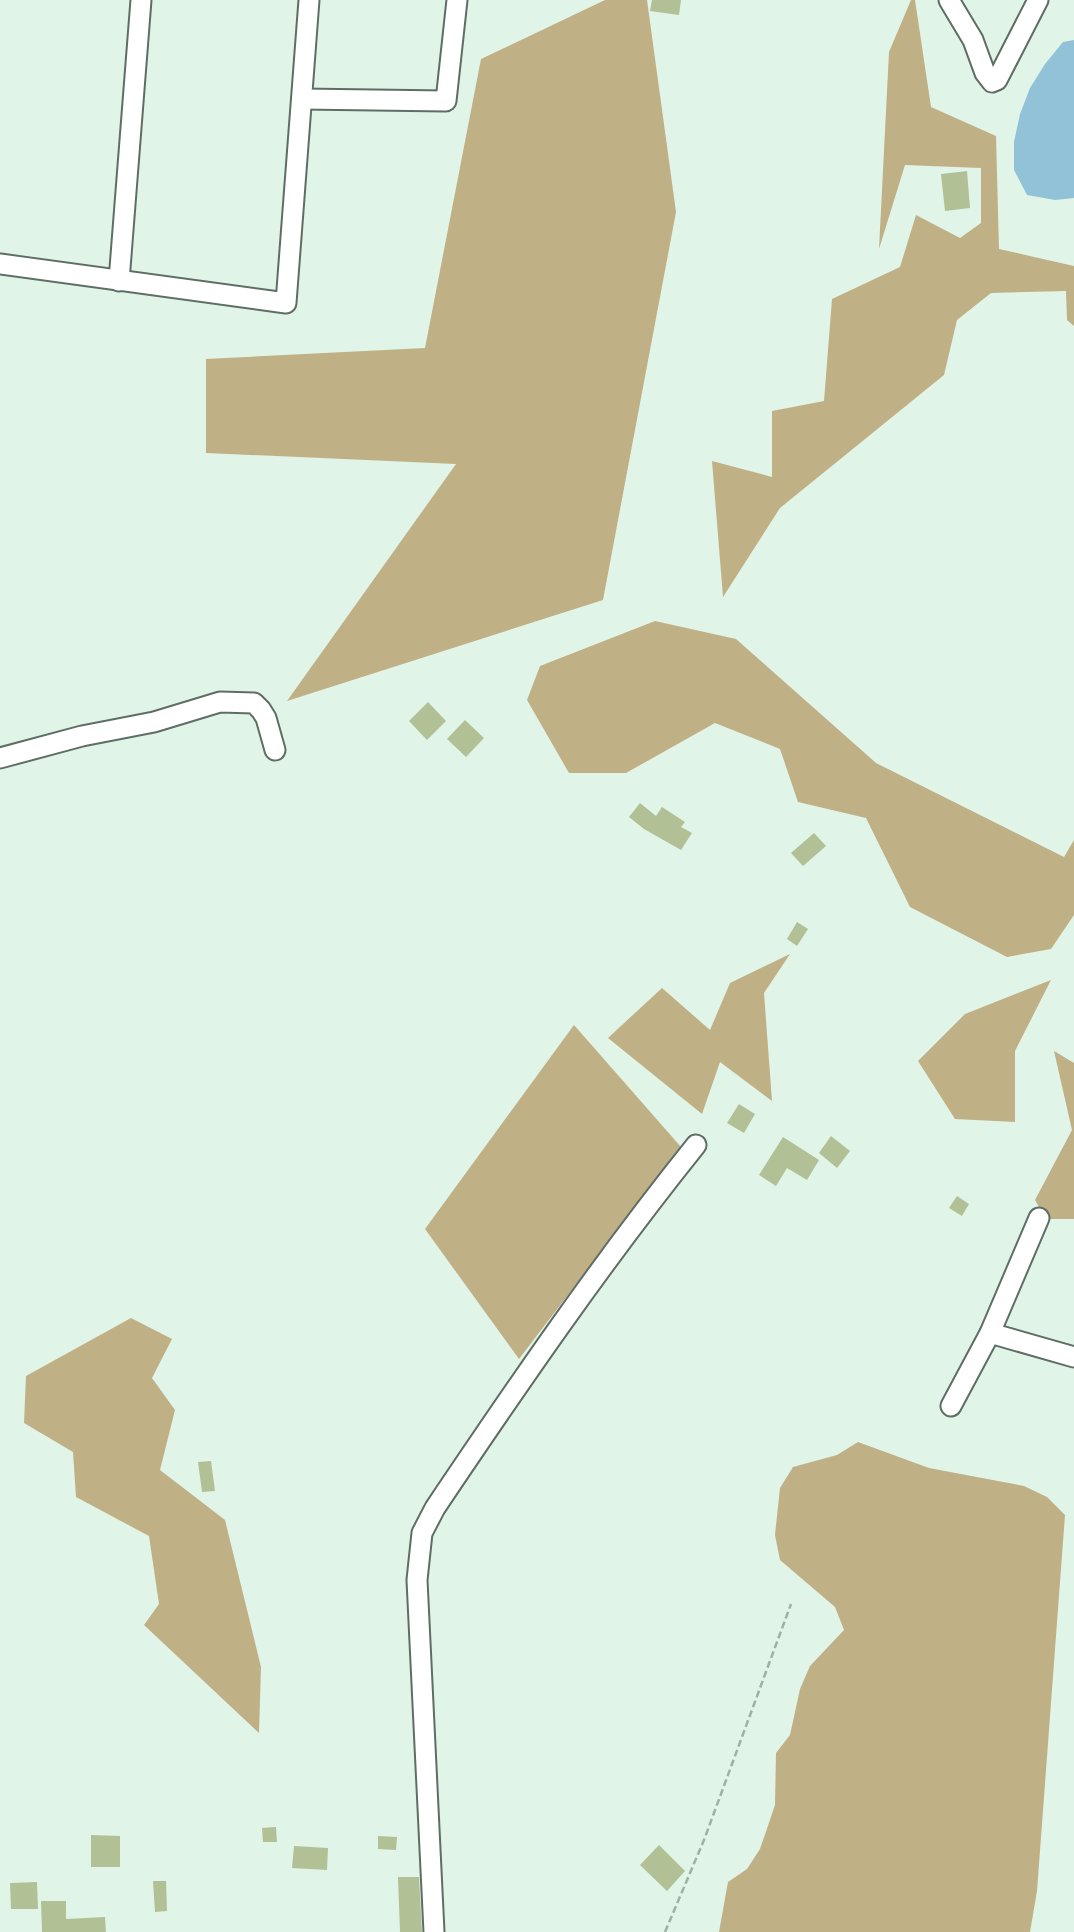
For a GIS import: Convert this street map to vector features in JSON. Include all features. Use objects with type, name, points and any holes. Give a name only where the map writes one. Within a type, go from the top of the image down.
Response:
[{"type":"street","points":[[119,281],[141,0]]},
{"type":"street","points":[[0,264],[286,303],[309,0]]},
{"type":"street","points":[[302,99],[446,101],[457,0]]},
{"type":"street","points":[[949,0],[973,40],[988,79],[992,82],[997,80],[1038,0]]},
{"type":"street","points":[[0,758],[82,736],[154,722],[220,702],[254,703],[261,710],[275,750]]},
{"type":"street","points":[[434,1932],[417,1580],[422,1533],[435,1508],[554,1332],[640,1214],[696,1145]]},
{"type":"street","points":[[951,1406],[990,1333],[1039,1218]]},
{"type":"street","points":[[990,1333],[1074,1357]]},
{"type":"path","points":[[665,1932],[704,1840],[792,1604]]},
{"type":"shaded area","points":[[605,0],[647,0],[676,212],[603,600],[287,701],[456,464],[206,453],[206,359],[425,348],[481,59]]},
{"type":"shaded area","points":[[911,0],[915,0],[931,107],[996,136],[999,249],[1074,266],[1074,326],[1067,320],[1066,291],[991,293],[957,320],[944,375],[780,508],[723,597],[712,461],[772,477],[772,411],[824,401],[832,299],[900,267],[916,215],[960,238],[981,223],[981,168],[905,165],[879,249],[889,52]]},
{"type":"shaded area","points":[[655,621],[736,639],[876,763],[1064,857],[1074,840],[1074,915],[1051,949],[1007,957],[910,907],[866,818],[798,802],[780,749],[715,723],[626,773],[569,773],[527,700],[540,666]]},
{"type":"shaded area","points":[[790,954],[764,993],[772,1101],[720,1062],[702,1114],[608,1038],[662,988],[710,1030],[730,983]]},
{"type":"shaded area","points":[[1051,980],[1015,1051],[1015,1122],[955,1119],[918,1061],[965,1014]]},
{"type":"shaded area","points":[[574,1025],[681,1147],[519,1359],[425,1229]]},
{"type":"shaded area","points":[[1054,1051],[1074,1063],[1074,1219],[1046,1219],[1035,1200],[1072,1130]]},
{"type":"shaded area","points":[[131,1318],[172,1339],[152,1378],[175,1410],[160,1470],[225,1520],[261,1667],[259,1733],[144,1625],[159,1604],[149,1536],[76,1497],[73,1452],[24,1423],[26,1376]]},
{"type":"shaded area","points":[[858,1442],[929,1468],[1024,1486],[1047,1497],[1065,1515],[1037,1891],[1030,1932],[719,1932],[728,1882],[747,1869],[760,1849],[775,1805],[776,1753],[790,1735],[800,1689],[810,1666],[844,1630],[835,1607],[780,1560],[775,1535],[780,1488],[793,1467],[837,1455]]},
{"type":"water","points":[[1074,40],[1074,198],[1055,200],[1027,195],[1014,170],[1014,142],[1020,114],[1030,88],[1045,64],[1063,42]]},
{"type":"building","points":[[652,0],[681,0],[679,15],[650,11]]},
{"type":"building","points":[[967,171],[970,208],[945,211],[941,174]]},
{"type":"building","points":[[428,702],[446,721],[427,740],[409,721]]},
{"type":"building","points":[[465,720],[484,738],[466,757],[447,739]]},
{"type":"building","points":[[640,803],[656,816],[662,807],[685,822],[681,827],[692,833],[681,850],[629,817]]},
{"type":"building","points":[[814,833],[826,846],[803,866],[791,853]]},
{"type":"building","points":[[797,922],[808,929],[797,946],[787,939]]},
{"type":"building","points":[[739,1104],[755,1114],[744,1133],[727,1123]]},
{"type":"building","points":[[831,1136],[850,1151],[837,1168],[819,1153]]},
{"type":"building","points":[[783,1137],[819,1160],[807,1180],[787,1168],[776,1186],[759,1175]]},
{"type":"building","points":[[957,1196],[969,1204],[962,1216],[949,1208]]},
{"type":"building","points":[[211,1461],[215,1491],[202,1492],[198,1462]]},
{"type":"building","points":[[276,1827],[277,1842],[263,1842],[262,1828]]},
{"type":"building","points":[[91,1835],[120,1836],[120,1867],[91,1867]]},
{"type":"building","points":[[378,1836],[397,1837],[396,1850],[378,1849]]},
{"type":"building","points":[[659,1845],[685,1871],[667,1891],[640,1865]]},
{"type":"building","points":[[294,1846],[328,1848],[327,1870],[292,1868]]},
{"type":"building","points":[[398,1877],[419,1877],[422,1932],[400,1932]]},
{"type":"building","points":[[153,1881],[166,1881],[167,1911],[155,1912]]},
{"type":"building","points":[[37,1882],[38,1909],[11,1909],[10,1883]]},
{"type":"building","points":[[41,1901],[66,1901],[66,1919],[105,1917],[106,1932],[42,1932]]}]
